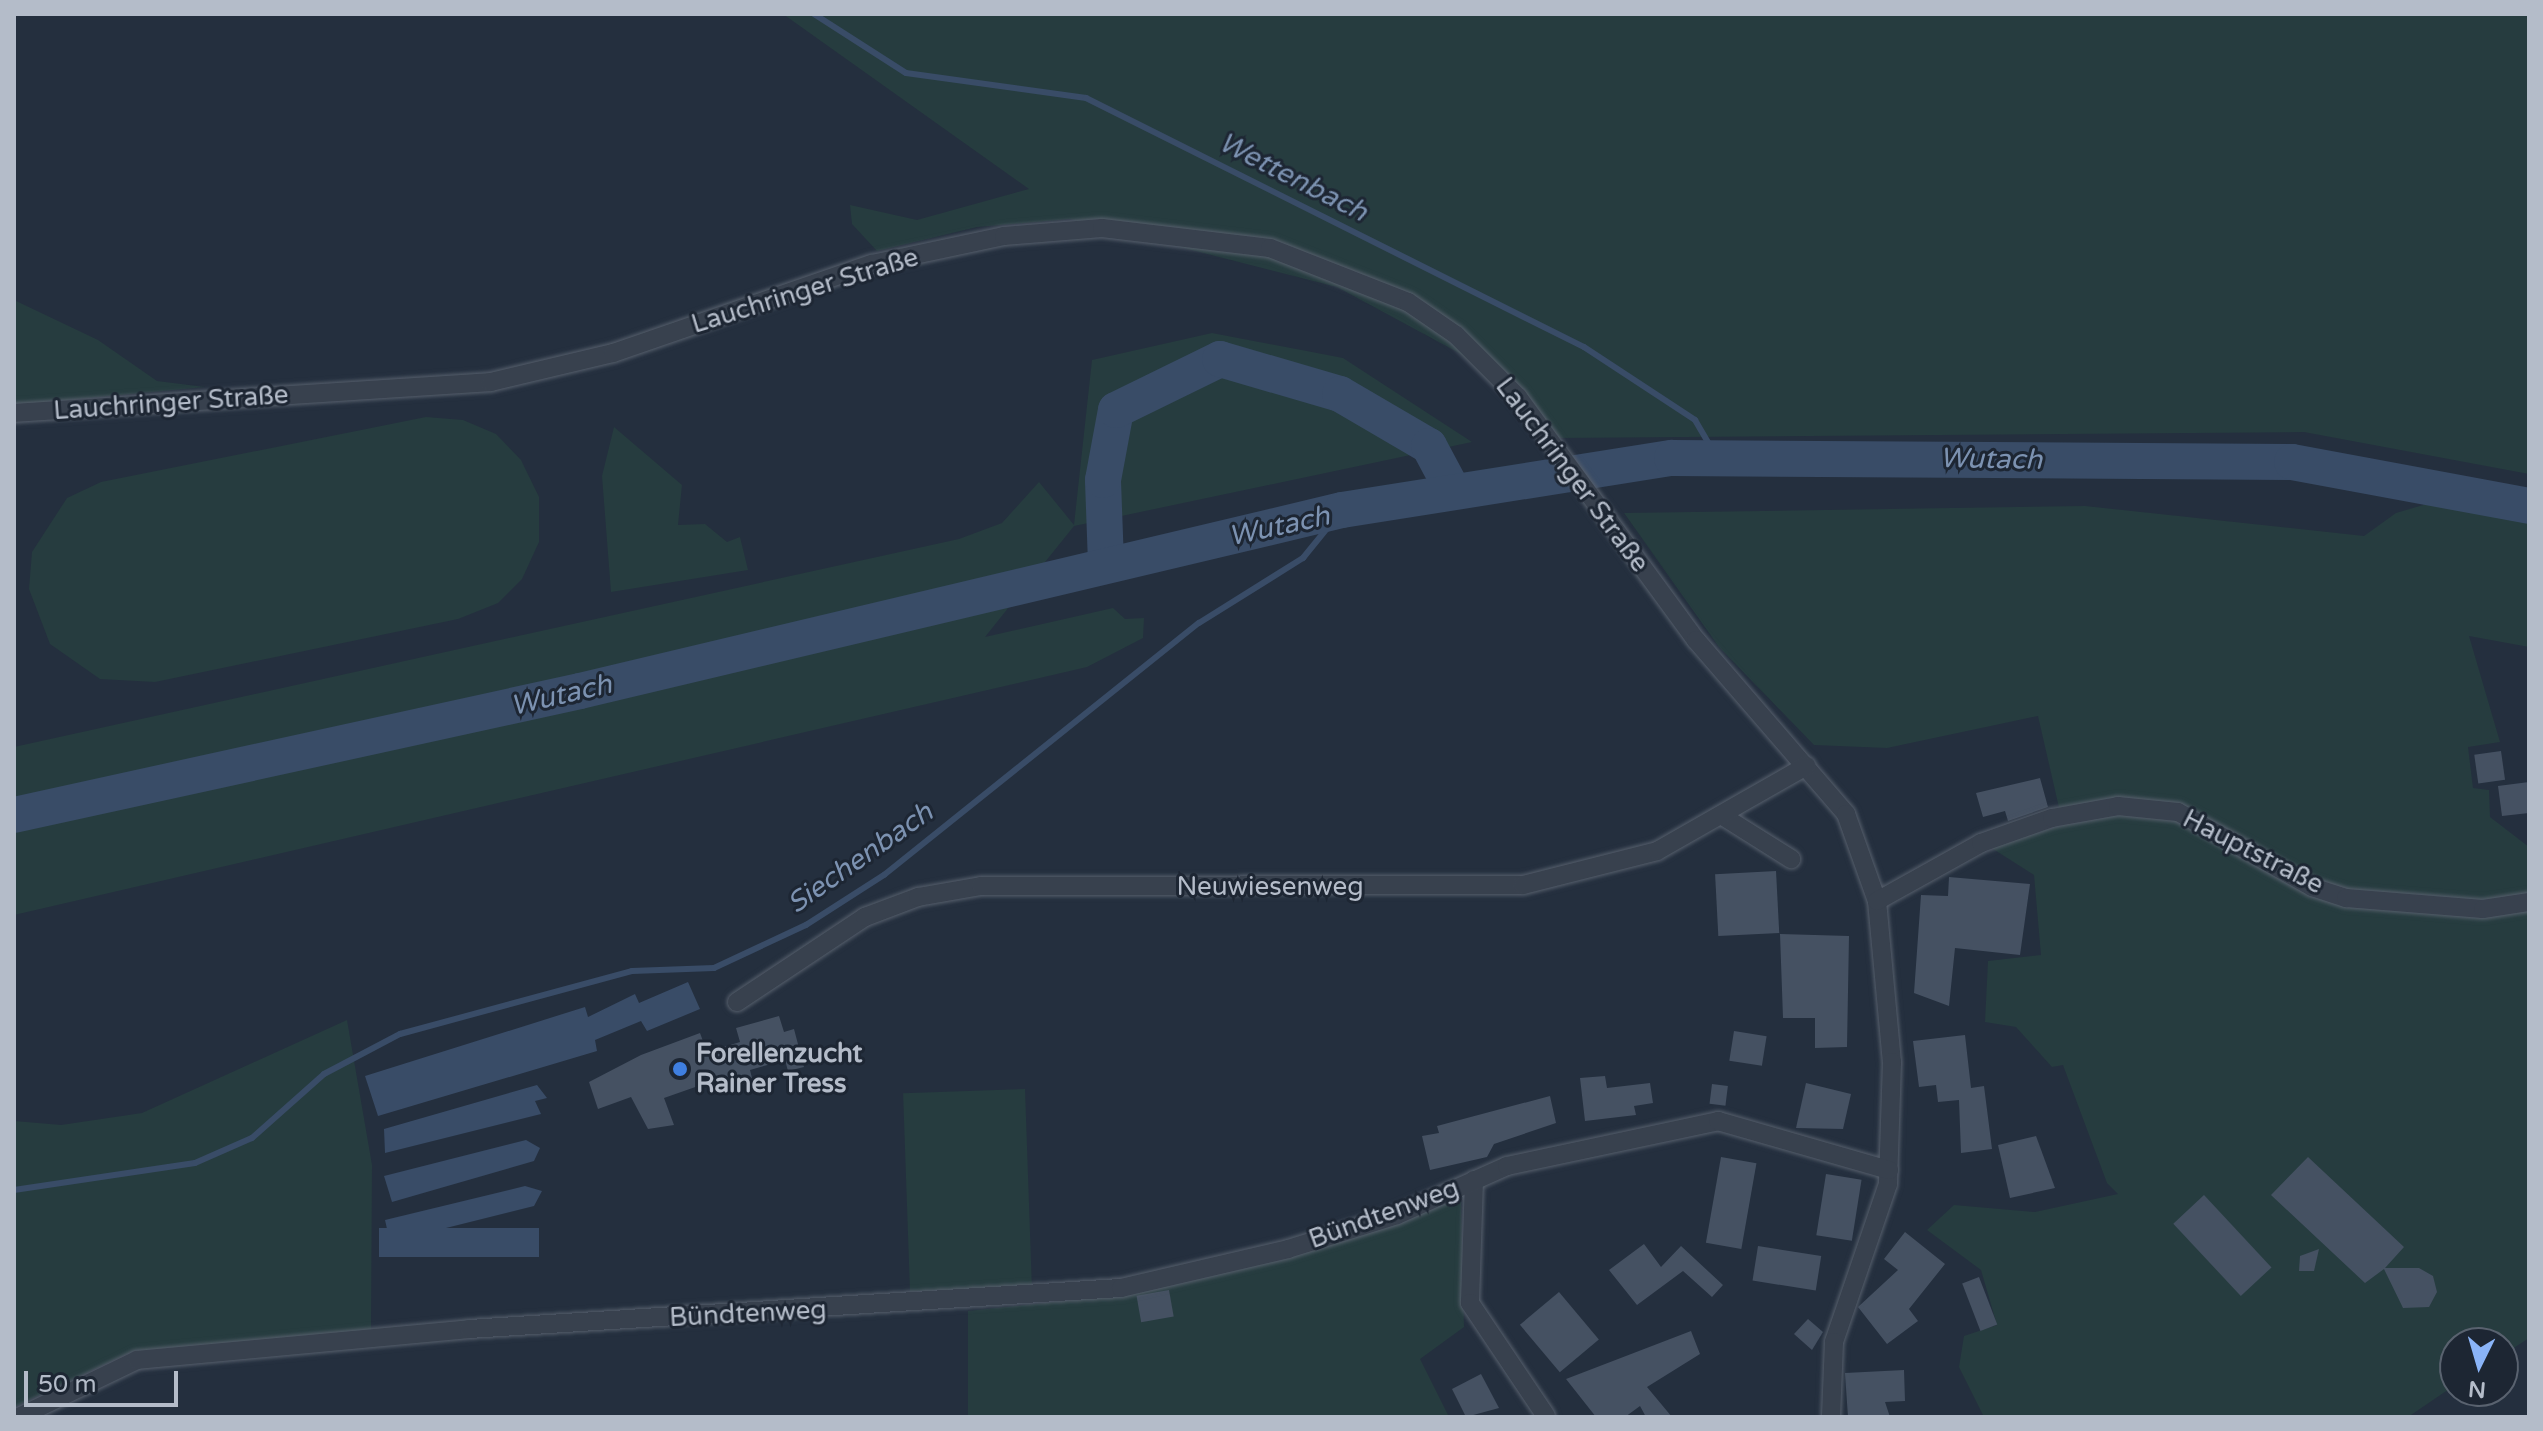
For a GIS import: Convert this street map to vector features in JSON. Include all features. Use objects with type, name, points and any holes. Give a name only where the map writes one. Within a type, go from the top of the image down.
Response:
[{"type":"street","name":"Lauchringer Straße","points":[[14,413],[491,382],[613,353],[872,264],[1004,236],[1102,228],[1270,248],[1355,277],[1456,335],[1537,421],[1656,589],[1806,766]]},
{"type":"street","name":"Neuwiesenweg","points":[[737,1002],[865,917],[949,890],[1523,885],[1657,851],[1806,766]]},
{"type":"street","points":[[1806,766],[1846,814],[1877,901],[1892,1062],[1889,1170],[1879,1219],[1834,1342],[1831,1417]]},
{"type":"street","name":"Hauptstraße","points":[[1877,901],[1981,843],[2052,818],[2118,806],[2178,812],[2312,887],[2346,898],[2505,906],[2529,902]]},
{"type":"street","points":[[1721,815],[1791,859]]},
{"type":"street","name":"Bündtenweg","points":[[19,1417],[137,1360],[469,1329],[1121,1288],[1288,1249],[1507,1166],[1718,1121],[1889,1170]]},
{"type":"street","name":"Bündtenweg","points":[[1474,1180],[1470,1303],[1546,1416]]},
{"type":"green space","points":[[783,14],[2529,14],[2529,474],[2304,432],[1557,438],[1461,354],[1337,287],[1070,219],[977,227],[877,251],[852,224],[850,205],[917,220],[1029,189]]},
{"type":"green space","points":[[14,300],[98,340],[157,381],[205,387],[14,405]]},
{"type":"green space","points":[[1212,333],[1343,358],[1472,442],[1074,526],[985,637],[1113,608],[1125,619],[1144,618],[1143,638],[1087,667],[14,915],[14,747],[959,539],[1002,523],[1039,482],[1074,525],[1092,360]]},
{"type":"green space","points":[[426,417],[463,420],[496,434],[521,460],[539,497],[539,542],[522,579],[498,603],[458,619],[155,682],[100,679],[50,644],[29,589],[32,552],[67,498],[101,482]]},
{"type":"green space","points":[[614,427],[682,485],[678,525],[705,524],[727,542],[740,537],[748,570],[611,592],[602,476]]},
{"type":"green space","points":[[2430,503],[2529,523],[2529,647],[2469,636],[2500,742],[2468,747],[2473,788],[2489,790],[2490,817],[2529,847],[2529,1338],[2519,1345],[2519,1327],[2439,1327],[2439,1396],[2408,1417],[1984,1417],[1959,1367],[1964,1336],[1997,1325],[1981,1270],[1927,1230],[1954,1205],[2035,1212],[2118,1194],[2107,1183],[2063,1065],[2052,1067],[2016,1027],[1985,1022],[1988,961],[2041,955],[2034,875],[1990,847],[2063,825],[2038,716],[1887,748],[1814,745],[1719,647],[1624,513],[2085,506],[2364,536],[2396,513]]},
{"type":"green space","points":[[347,1020],[372,1165],[371,1330],[131,1352],[14,1407],[14,1121],[61,1125],[142,1113]]},
{"type":"green space","points":[[1025,1089],[1032,1287],[910,1291],[903,1093]]},
{"type":"green space","points":[[1461,1199],[1464,1327],[1420,1359],[1449,1417],[968,1417],[968,1311],[1121,1295]]},
{"type":"water","points":[[688,982],[700,1009],[647,1031],[641,1021],[595,1040],[597,1051],[378,1116],[365,1076],[585,1007],[588,1017],[635,994],[639,1003]]},
{"type":"water","points":[[537,1085],[547,1098],[535,1101],[541,1114],[385,1153],[384,1129]]},
{"type":"water","points":[[526,1140],[540,1148],[534,1161],[392,1202],[384,1176]]},
{"type":"water","points":[[525,1186],[542,1191],[534,1206],[390,1242],[385,1220]]},
{"type":"water","points":[[379,1228],[539,1228],[539,1257],[379,1257]]},
{"type":"building","points":[[2501,751],[2505,780],[2478,783],[2474,755]]},
{"type":"building","points":[[2040,778],[2048,807],[2008,821],[2005,811],[1983,817],[1976,793]]},
{"type":"building","points":[[2529,782],[2529,813],[2502,816],[2498,786]]},
{"type":"building","points":[[1776,871],[1779,933],[1718,936],[1715,874]]},
{"type":"building","points":[[1949,877],[2030,884],[2020,955],[1955,948],[1949,1006],[1914,993],[1921,895],[1948,896]]},
{"type":"building","points":[[1780,934],[1849,936],[1847,1047],[1815,1048],[1815,1018],[1783,1018]]},
{"type":"building","points":[[779,1016],[784,1032],[794,1029],[804,1067],[788,1071],[785,1060],[750,1070],[753,1082],[724,1090],[721,1078],[664,1098],[674,1125],[648,1129],[631,1097],[598,1109],[589,1082],[641,1055],[700,1033],[707,1052],[740,1042],[736,1028]]},
{"type":"building","points":[[1734,1031],[1767,1036],[1762,1066],[1729,1061]]},
{"type":"building","points":[[1965,1035],[1971,1088],[1984,1086],[1992,1149],[1961,1153],[1959,1100],[1938,1102],[1936,1085],[1919,1087],[1913,1041]]},
{"type":"building","points":[[1605,1076],[1607,1088],[1650,1083],[1653,1103],[1634,1106],[1636,1115],[1585,1121],[1580,1078]]},
{"type":"building","points":[[1806,1083],[1851,1094],[1843,1129],[1796,1128]]},
{"type":"building","points":[[1712,1084],[1728,1086],[1725,1106],[1710,1104]]},
{"type":"building","points":[[1550,1096],[1556,1123],[1494,1144],[1487,1157],[1430,1170],[1422,1136],[1439,1133],[1437,1126]]},
{"type":"building","points":[[2036,1136],[2055,1188],[2010,1198],[1998,1145]]},
{"type":"building","points":[[1721,1157],[1756,1163],[1741,1249],[1706,1243]]},
{"type":"building","points":[[2308,1157],[2404,1247],[2385,1268],[2419,1268],[2433,1276],[2437,1292],[2429,1307],[2403,1308],[2384,1269],[2365,1283],[2271,1195]]},
{"type":"building","points":[[1826,1174],[1862,1180],[1852,1241],[1816,1235]]},
{"type":"building","points":[[2204,1195],[2272,1267],[2241,1296],[2173,1224]]},
{"type":"building","points":[[1905,1232],[1945,1264],[1909,1309],[1918,1321],[1887,1344],[1858,1307],[1898,1270],[1884,1259]]},
{"type":"building","points":[[1644,1244],[1661,1267],[1681,1246],[1723,1285],[1712,1297],[1683,1271],[1637,1305],[1609,1270]]},
{"type":"building","points":[[1758,1246],[1821,1256],[1816,1291],[1753,1281]]},
{"type":"building","points":[[2319,1249],[2314,1271],[2299,1271],[2300,1256]]},
{"type":"building","points":[[1979,1277],[1997,1325],[1980,1331],[1962,1283]]},
{"type":"building","points":[[1169,1290],[1174,1317],[1141,1322],[1137,1296]]},
{"type":"building","points":[[1559,1292],[1599,1339],[1560,1372],[1520,1325]]},
{"type":"building","points":[[1808,1319],[1823,1332],[1812,1350],[1794,1334]]},
{"type":"building","points":[[1691,1331],[1700,1354],[1647,1387],[1672,1417],[1646,1417],[1640,1406],[1625,1417],[1596,1417],[1566,1379]]},
{"type":"building","points":[[1904,1370],[1905,1401],[1885,1402],[1890,1417],[1848,1417],[1845,1373]]},
{"type":"building","points":[[1481,1374],[1499,1408],[1466,1417],[1452,1389]]},
{"type":"waterway","name":"Wettenbach","points":[[814,14],[906,73],[1086,98],[1584,347],[1695,420],[1716,456]]},
{"type":"waterway","name":"Wutach","points":[[1106,563],[1103,480],[1116,410],[1220,359],[1340,394],[1429,446],[1452,489]]},
{"type":"waterway","name":"Wutach","points":[[14,815],[580,691],[1342,510],[1672,458],[2292,462],[2529,506]]},
{"type":"waterway","name":"Siechenbach","points":[[14,1190],[195,1163],[252,1138],[324,1074],[400,1034],[632,971],[714,968],[806,925],[884,875],[1199,623],[1303,558],[1342,510]]},
{"type":"place","name":"Forellenzucht Rainer Tress","points":[[680,1069]]}]
